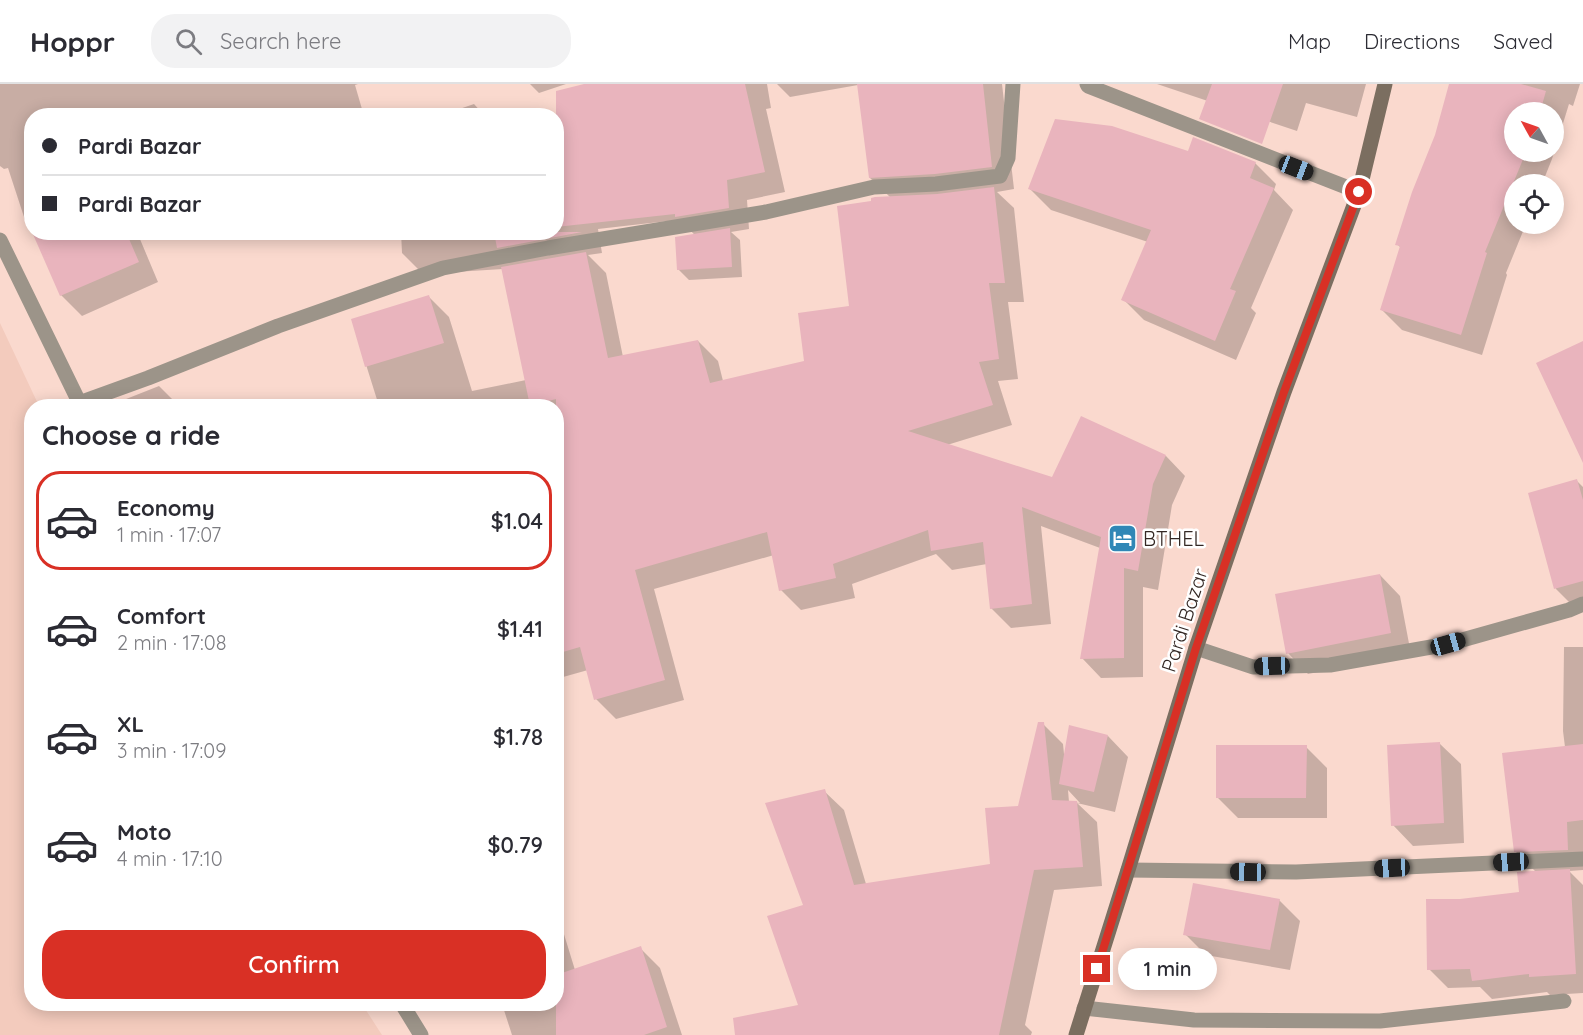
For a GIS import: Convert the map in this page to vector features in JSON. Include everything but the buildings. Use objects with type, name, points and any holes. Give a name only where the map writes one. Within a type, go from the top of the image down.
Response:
[{"type":"main road","name":"Pardi Bazar","points":[[1076,1035],[1196,648],[1284,392],[1359,192],[1385,84]]},
{"type":"street","points":[[95,399],[278,326],[443,268],[766,212],[874,187],[936,184],[1000,176],[1008,158],[1013,84]]},
{"type":"street","points":[[1087,84],[1172,120],[1359,192]]},
{"type":"street","points":[[0,240],[77,399]]},
{"type":"street","points":[[1196,648],[1253,667],[1330,664],[1448,644],[1583,604]]},
{"type":"street","points":[[1128,870],[1296,872],[1583,859]]},
{"type":"street","points":[[1084,1008],[1194,1020],[1380,1021],[1564,1001]]},
{"type":"street","points":[[406,1011],[421,1035]]},
{"type":"shaded area","points":[[0,323],[36,399],[24,399],[24,1011],[367,1011],[382,1035],[0,1035]]},
{"type":"place","name":"BTHEL","points":[[1122,538]]},
{"type":"route","points":[[1097,969],[1196,648],[1284,392],[1359,192]]}]
